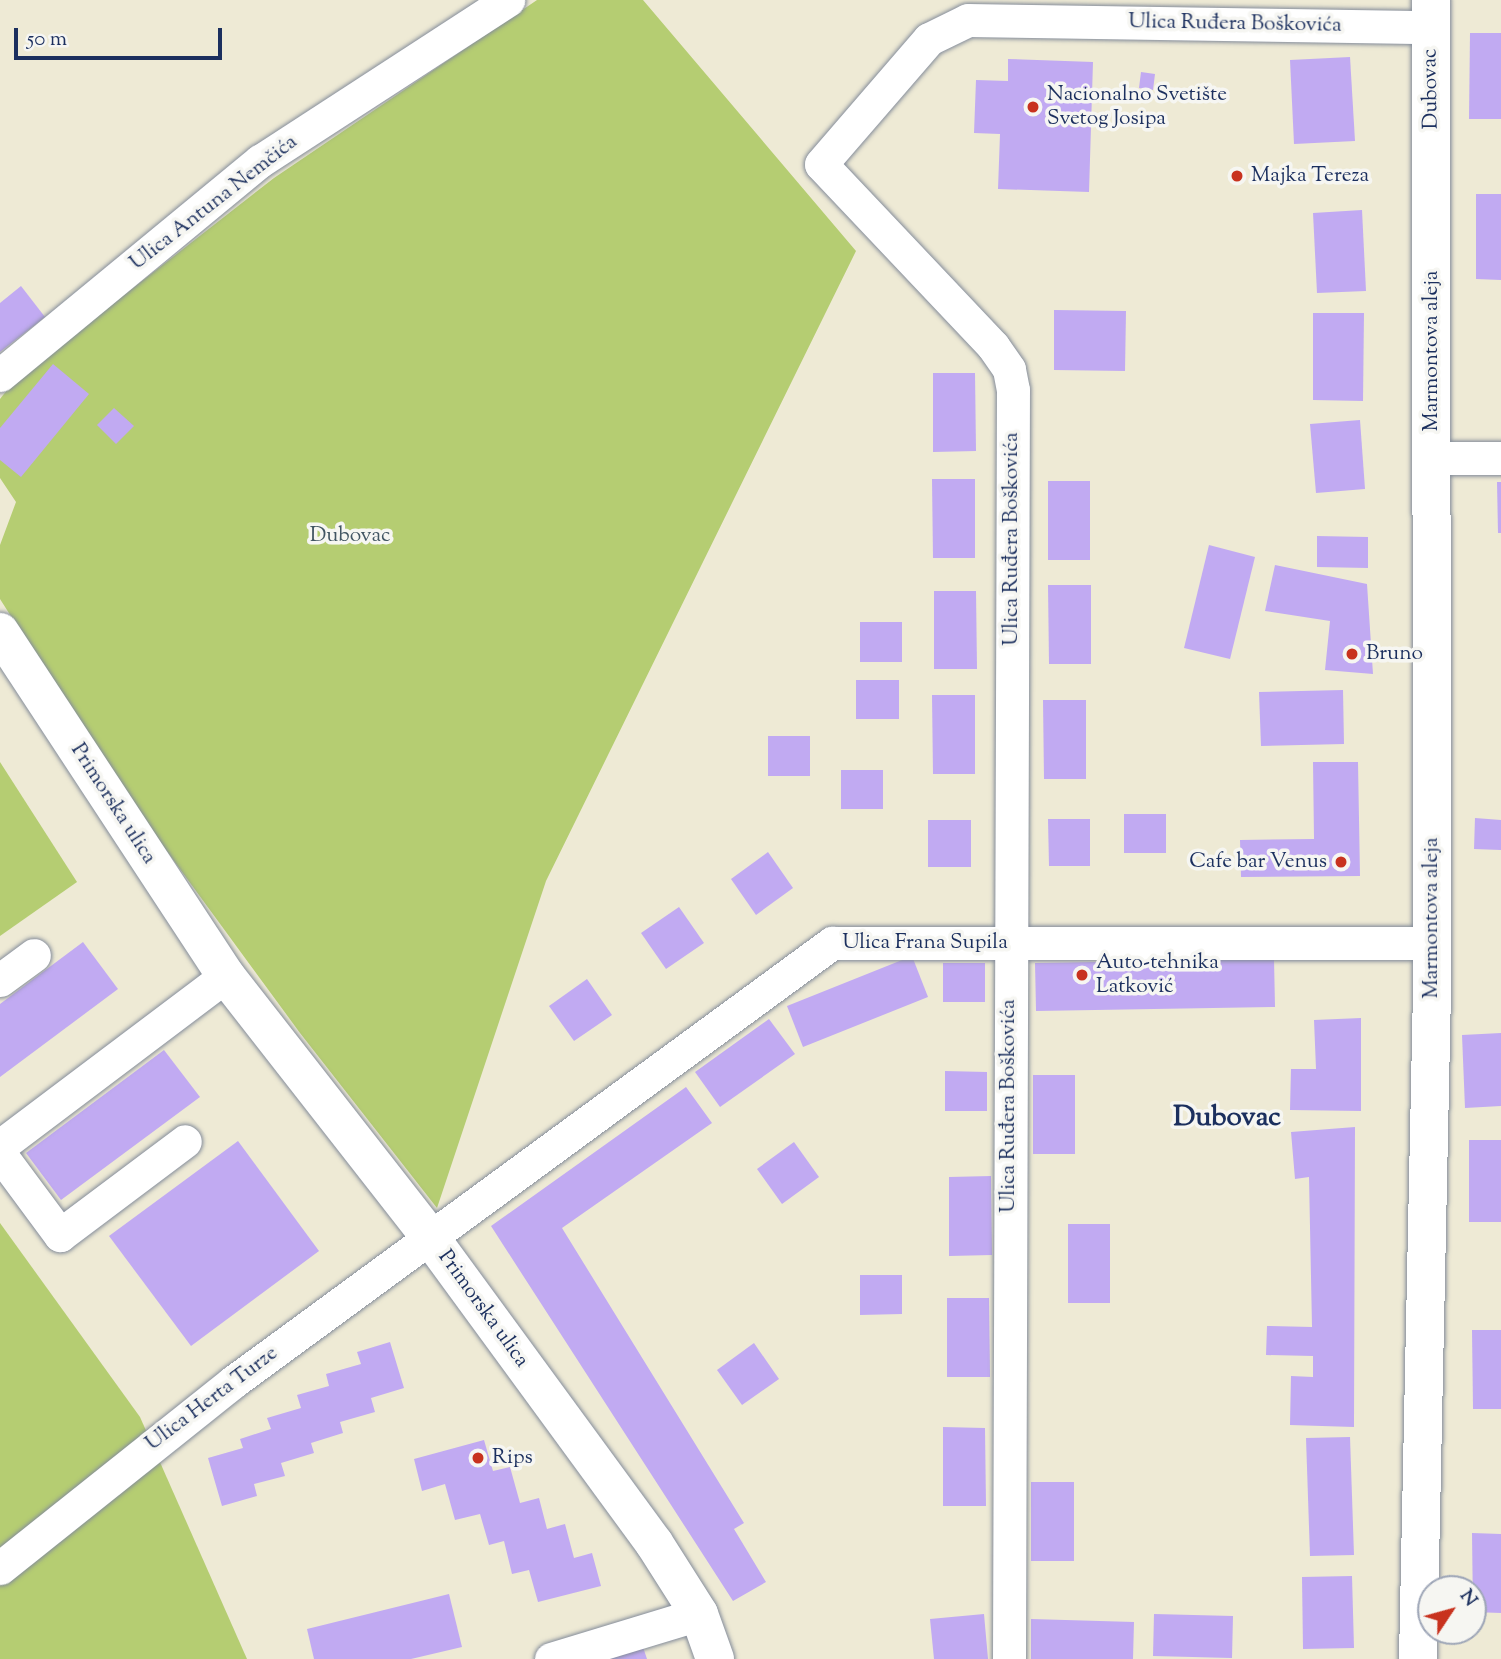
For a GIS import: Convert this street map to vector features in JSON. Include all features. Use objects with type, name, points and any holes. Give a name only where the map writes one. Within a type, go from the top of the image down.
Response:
[{"type":"main road","name":"Dubovac","points":[[1431,14],[1432,177]]},
{"type":"main road","name":"Marmontova aleja","points":[[1418,1659],[1432,943],[1432,177]]},
{"type":"main road","name":"Primorska ulica","points":[[0,632],[226,976],[430,1237],[699,1614],[715,1659]]},
{"type":"street","name":"Ulica Antuna Nemčića","points":[[0,375],[260,161],[508,0]]},
{"type":"street","name":"Ulica Ruđera Boškovića","points":[[1009,1659],[1009,369],[821,164],[929,39],[968,20],[1431,14]]},
{"type":"street","points":[[1432,458],[1501,458]]},
{"type":"street","name":"Ulica Frana Supila","points":[[430,1237],[832,943],[1432,943]]},
{"type":"street","points":[[0,979],[34,955]]},
{"type":"street","points":[[0,1146],[226,976]]},
{"type":"street","points":[[0,1154],[60,1235],[185,1141]]},
{"type":"street","name":"Ulica Herta Turze","points":[[0,1568],[180,1423],[430,1237]]},
{"type":"street","points":[[551,1659],[699,1614]]},
{"type":"green space","name":"Dubovac","points":[[537,0],[643,0],[856,251],[546,881],[437,1208],[300,1033],[117,783],[0,599],[0,545],[16,502],[0,478],[0,399],[14,381],[274,178]]},
{"type":"green space","points":[[0,762],[77,882],[0,936]]},
{"type":"green space","points":[[0,1223],[140,1417],[247,1659],[0,1659]]},
{"type":"building","points":[[1470,33],[1501,33],[1501,119],[1469,119]]},
{"type":"building","points":[[1350,57],[1355,141],[1294,144],[1290,60]]},
{"type":"building","name":"Nacionalno Svetište Svetog Josipa","points":[[1008,59],[1093,62],[1089,192],[998,189],[1000,134],[974,133],[976,80],[1008,81]]},
{"type":"building","points":[[1141,72],[1155,74],[1153,90],[1139,88]]},
{"type":"building","points":[[1476,194],[1501,194],[1501,280],[1476,279]]},
{"type":"building","points":[[1362,210],[1366,291],[1317,293],[1313,213]]},
{"type":"building","points":[[21,286],[45,317],[0,352],[0,303]]},
{"type":"building","points":[[1054,310],[1126,311],[1125,371],[1054,370]]},
{"type":"building","points":[[1313,313],[1364,313],[1363,401],[1313,400]]},
{"type":"building","points":[[53,364],[89,394],[21,477],[0,460],[0,428]]},
{"type":"building","points":[[933,373],[975,373],[976,451],[933,452]]},
{"type":"building","points":[[114,408],[134,426],[116,444],[97,425]]},
{"type":"building","points":[[1360,420],[1365,489],[1316,493],[1310,424]]},
{"type":"building","points":[[932,479],[975,479],[975,558],[933,558]]},
{"type":"building","points":[[1048,481],[1090,481],[1090,560],[1048,560]]},
{"type":"building","points":[[1497,482],[1501,482],[1501,533],[1498,533]]},
{"type":"building","points":[[1317,536],[1368,537],[1368,568],[1317,567]]},
{"type":"building","points":[[1209,545],[1255,557],[1230,659],[1184,648]]},
{"type":"building","points":[[1275,565],[1367,584],[1373,674],[1325,670],[1330,621],[1265,611]]},
{"type":"building","points":[[1048,585],[1091,585],[1091,664],[1049,664]]},
{"type":"building","points":[[934,591],[976,591],[977,669],[934,669]]},
{"type":"building","points":[[860,622],[902,622],[902,662],[860,662]]},
{"type":"building","points":[[856,680],[899,680],[899,719],[856,719]]},
{"type":"building","points":[[1343,690],[1344,744],[1261,746],[1259,692]]},
{"type":"building","points":[[932,695],[975,695],[975,774],[933,774]]},
{"type":"building","points":[[1043,700],[1086,700],[1086,779],[1044,779]]},
{"type":"building","points":[[768,736],[810,736],[810,776],[768,776]]},
{"type":"building","points":[[1313,762],[1358,762],[1360,876],[1241,877],[1240,840],[1314,839]]},
{"type":"building","points":[[841,770],[883,770],[883,809],[841,809]]},
{"type":"building","points":[[1124,814],[1166,814],[1166,853],[1124,853]]},
{"type":"building","points":[[1475,818],[1501,820],[1501,850],[1474,849]]},
{"type":"building","points":[[1048,819],[1090,819],[1090,866],[1049,866]]},
{"type":"building","points":[[928,820],[971,820],[971,867],[928,867]]},
{"type":"building","points":[[768,852],[793,888],[756,915],[731,879]]},
{"type":"building","points":[[679,907],[704,943],[666,969],[641,933]]},
{"type":"building","points":[[83,942],[118,989],[0,1077],[0,1004]]},
{"type":"building","points":[[912,956],[928,997],[803,1047],[787,1006]]},
{"type":"building","points":[[1274,959],[1275,1007],[1036,1011],[1035,963]]},
{"type":"building","points":[[943,963],[985,963],[985,1002],[943,1002]]},
{"type":"building","points":[[587,979],[612,1015],[574,1041],[549,1006]]},
{"type":"building","points":[[1361,1018],[1361,1111],[1290,1110],[1291,1069],[1316,1069],[1314,1020]]},
{"type":"building","points":[[769,1019],[795,1054],[720,1107],[695,1072]]},
{"type":"building","points":[[1501,1033],[1501,1106],[1465,1108],[1462,1035]]},
{"type":"building","points":[[164,1050],[200,1097],[61,1200],[26,1153]]},
{"type":"building","points":[[945,1071],[987,1072],[987,1111],[945,1111]]},
{"type":"building","points":[[1033,1075],[1075,1075],[1075,1154],[1033,1154]]},
{"type":"building","points":[[686,1087],[712,1123],[562,1228],[744,1523],[734,1529],[766,1582],[733,1601],[491,1226]]},
{"type":"building","points":[[1355,1127],[1354,1427],[1290,1425],[1291,1376],[1313,1377],[1313,1356],[1266,1355],[1267,1326],[1312,1327],[1309,1177],[1295,1179],[1291,1132]]},
{"type":"building","points":[[1469,1140],[1501,1140],[1501,1222],[1469,1222]]},
{"type":"building","points":[[238,1141],[319,1251],[191,1346],[109,1236]]},
{"type":"building","points":[[794,1142],[819,1177],[782,1204],[757,1169]]},
{"type":"building","points":[[991,1176],[992,1255],[949,1256],[949,1177]]},
{"type":"building","points":[[1068,1224],[1110,1224],[1110,1303],[1068,1303]]},
{"type":"building","points":[[860,1275],[902,1275],[902,1314],[860,1315]]},
{"type":"building","points":[[947,1298],[989,1298],[990,1377],[947,1377]]},
{"type":"building","points":[[1472,1330],[1501,1330],[1501,1409],[1473,1409]]},
{"type":"building","points":[[390,1342],[404,1388],[371,1398],[375,1412],[340,1422],[343,1433],[311,1443],[314,1453],[281,1463],[285,1476],[254,1484],[257,1496],[222,1506],[208,1458],[243,1448],[240,1439],[271,1429],[267,1418],[301,1408],[297,1395],[329,1386],[326,1374],[361,1364],[357,1352]]},
{"type":"building","points":[[754,1343],[779,1379],[742,1405],[717,1370]]},
{"type":"building","points":[[943,1427],[985,1428],[986,1506],[943,1506]]},
{"type":"building","points":[[1350,1437],[1354,1555],[1310,1556],[1306,1438]]},
{"type":"building","points":[[484,1440],[493,1471],[510,1467],[520,1503],[539,1498],[547,1529],[565,1524],[574,1558],[592,1553],[601,1586],[538,1602],[529,1570],[512,1574],[504,1541],[489,1545],[480,1514],[455,1520],[445,1484],[422,1491],[414,1459]]},
{"type":"building","points":[[1031,1482],[1074,1482],[1074,1561],[1031,1561]]},
{"type":"building","points":[[1472,1533],[1501,1534],[1501,1613],[1487,1612],[1487,1575],[1473,1575]]},
{"type":"building","points":[[1352,1576],[1354,1648],[1303,1649],[1302,1577]]},
{"type":"building","points":[[449,1594],[462,1647],[411,1659],[314,1659],[307,1629]]},
{"type":"building","points":[[984,1614],[988,1659],[934,1659],[930,1619]]},
{"type":"building","points":[[1154,1614],[1233,1616],[1232,1658],[1153,1656]]},
{"type":"building","points":[[1031,1619],[1134,1622],[1133,1659],[1031,1659]]},
{"type":"building","points":[[641,1641],[647,1659],[599,1659]]},
{"type":"place","name":"Nacionalno Svetište Svetog Josipa","points":[[1033,107]]},
{"type":"place","name":"Majka Tereza","points":[[1237,176]]},
{"type":"place","name":"Bruno","points":[[1352,654]]},
{"type":"place","name":"Cafe bar Venus","points":[[1341,862]]},
{"type":"place","name":"Auto-tehnika Latković","points":[[1082,975]]},
{"type":"place","name":"Rips","points":[[478,1458]]},
{"type":"district","name":"Dubovac","points":[[1227,1118]]}]
